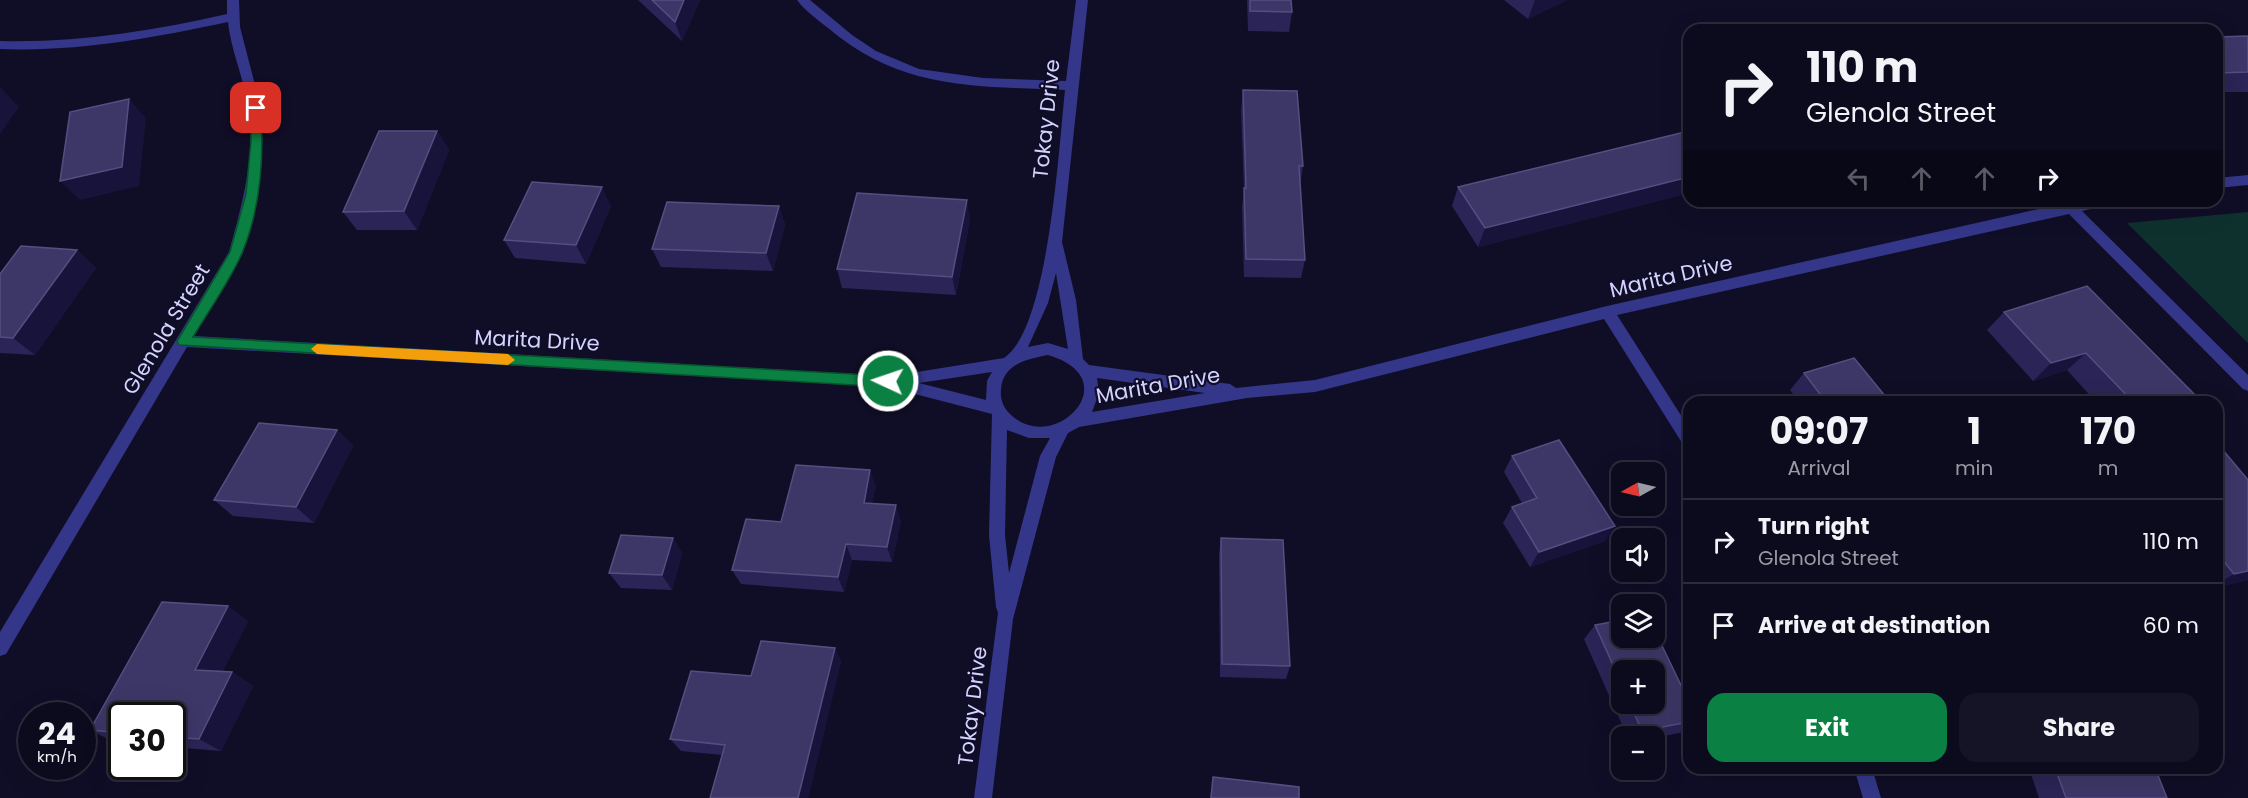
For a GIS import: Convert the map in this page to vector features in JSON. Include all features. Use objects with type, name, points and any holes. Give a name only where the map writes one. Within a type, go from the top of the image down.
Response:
[{"type":"street","name":"Glenola Street","points":[[0,648],[236,253],[252,194],[257,141],[256,108],[232,17],[233,0]]},
{"type":"street","points":[[803,0],[847,38],[896,66],[955,81],[1071,86]]},
{"type":"street","name":"Tokay Drive","points":[[1017,355],[1032,330],[1057,243],[1071,86],[1082,0]]},
{"type":"street","points":[[0,45],[93,44],[232,17]]},
{"type":"street","points":[[2223,182],[2248,180]]},
{"type":"street","points":[[2070,207],[2248,385]]},
{"type":"street","name":"Marita Drive","points":[[1069,425],[1247,392],[1315,386],[1607,312],[2070,207]]},
{"type":"street","name":"Tokay Drive","points":[[1057,243],[1081,364]]},
{"type":"street","points":[[1607,312],[1683,432]]},
{"type":"street","name":"Marita Drive","points":[[184,341],[888,381],[1004,364]]},
{"type":"street","points":[[1048,349],[1063,352],[1081,364],[1092,382],[1092,395],[1087,409],[1069,425],[1045,433],[1027,432],[1012,425],[998,412],[993,402],[991,388],[995,375],[1004,364],[1017,355],[1032,350],[1048,349]]},
{"type":"street","name":"Marita Drive","points":[[1081,364],[1114,375],[1247,392]]},
{"type":"street","name":"Marita Drive","points":[[888,381],[998,412]]},
{"type":"street","name":"Tokay Drive","points":[[998,412],[997,535],[1005,619]]},
{"type":"street","name":"Tokay Drive","points":[[983,798],[1005,619],[1048,456],[1069,425]]},
{"type":"street","points":[[1865,774],[1872,798]]},
{"type":"green space","points":[[2248,212],[2248,343],[2127,223]]},
{"type":"building","points":[[652,0],[684,0],[675,22]]},
{"type":"building","points":[[1250,0],[1291,0],[1292,12],[1250,11]]},
{"type":"building","points":[[2248,36],[2248,72],[2223,73],[2223,37]]},
{"type":"building","points":[[1243,90],[1297,91],[1303,166],[1299,166],[1305,260],[1246,259]]},
{"type":"building","points":[[129,99],[122,167],[60,181],[70,112]]},
{"type":"building","points":[[379,131],[437,131],[404,211],[343,212]]},
{"type":"building","points":[[1683,132],[1683,178],[1485,228],[1458,187]]},
{"type":"building","points":[[532,182],[602,187],[576,245],[504,240]]},
{"type":"building","points":[[857,193],[967,200],[952,277],[837,269]]},
{"type":"building","points":[[667,202],[779,206],[766,253],[652,249]]},
{"type":"building","points":[[21,246],[77,250],[13,338],[0,337],[0,274]]},
{"type":"building","points":[[2087,286],[2196,396],[2127,396],[2086,353],[2051,363],[2004,312]]},
{"type":"building","points":[[1854,358],[1885,396],[1821,396],[1804,373]]},
{"type":"building","points":[[259,423],[337,430],[296,507],[214,500]]},
{"type":"building","points":[[1559,440],[1615,526],[1539,552],[1512,507],[1537,498],[1512,456]]},
{"type":"building","points":[[2223,450],[2248,480],[2248,571],[2234,574],[2223,560]]},
{"type":"building","points":[[796,465],[870,470],[864,503],[896,505],[887,547],[846,544],[838,577],[732,570],[746,519],[781,522]]},
{"type":"building","points":[[621,535],[673,538],[662,575],[609,573]]},
{"type":"building","points":[[1221,538],[1283,540],[1290,666],[1222,664]]},
{"type":"building","points":[[162,602],[228,606],[195,670],[232,672],[199,739],[186,738],[186,702],[108,702],[108,732],[96,731],[96,719]]},
{"type":"building","points":[[1611,622],[1611,648],[1663,648],[1683,689],[1683,723],[1665,727],[1640,726],[1634,714],[1665,714],[1665,660],[1611,661],[1595,625]]},
{"type":"building","points":[[761,641],[835,648],[798,798],[710,798],[725,745],[670,739],[691,671],[751,676]]},
{"type":"building","points":[[2057,774],[2157,774],[2167,798],[2066,798]]},
{"type":"building","points":[[1213,777],[1299,787],[1299,798],[1211,798]]},
{"type":"slow traffic","points":[[317,349],[508,360]]},
{"type":"route","points":[[256,108],[257,141],[252,194],[236,253],[184,341],[888,381]]}]
